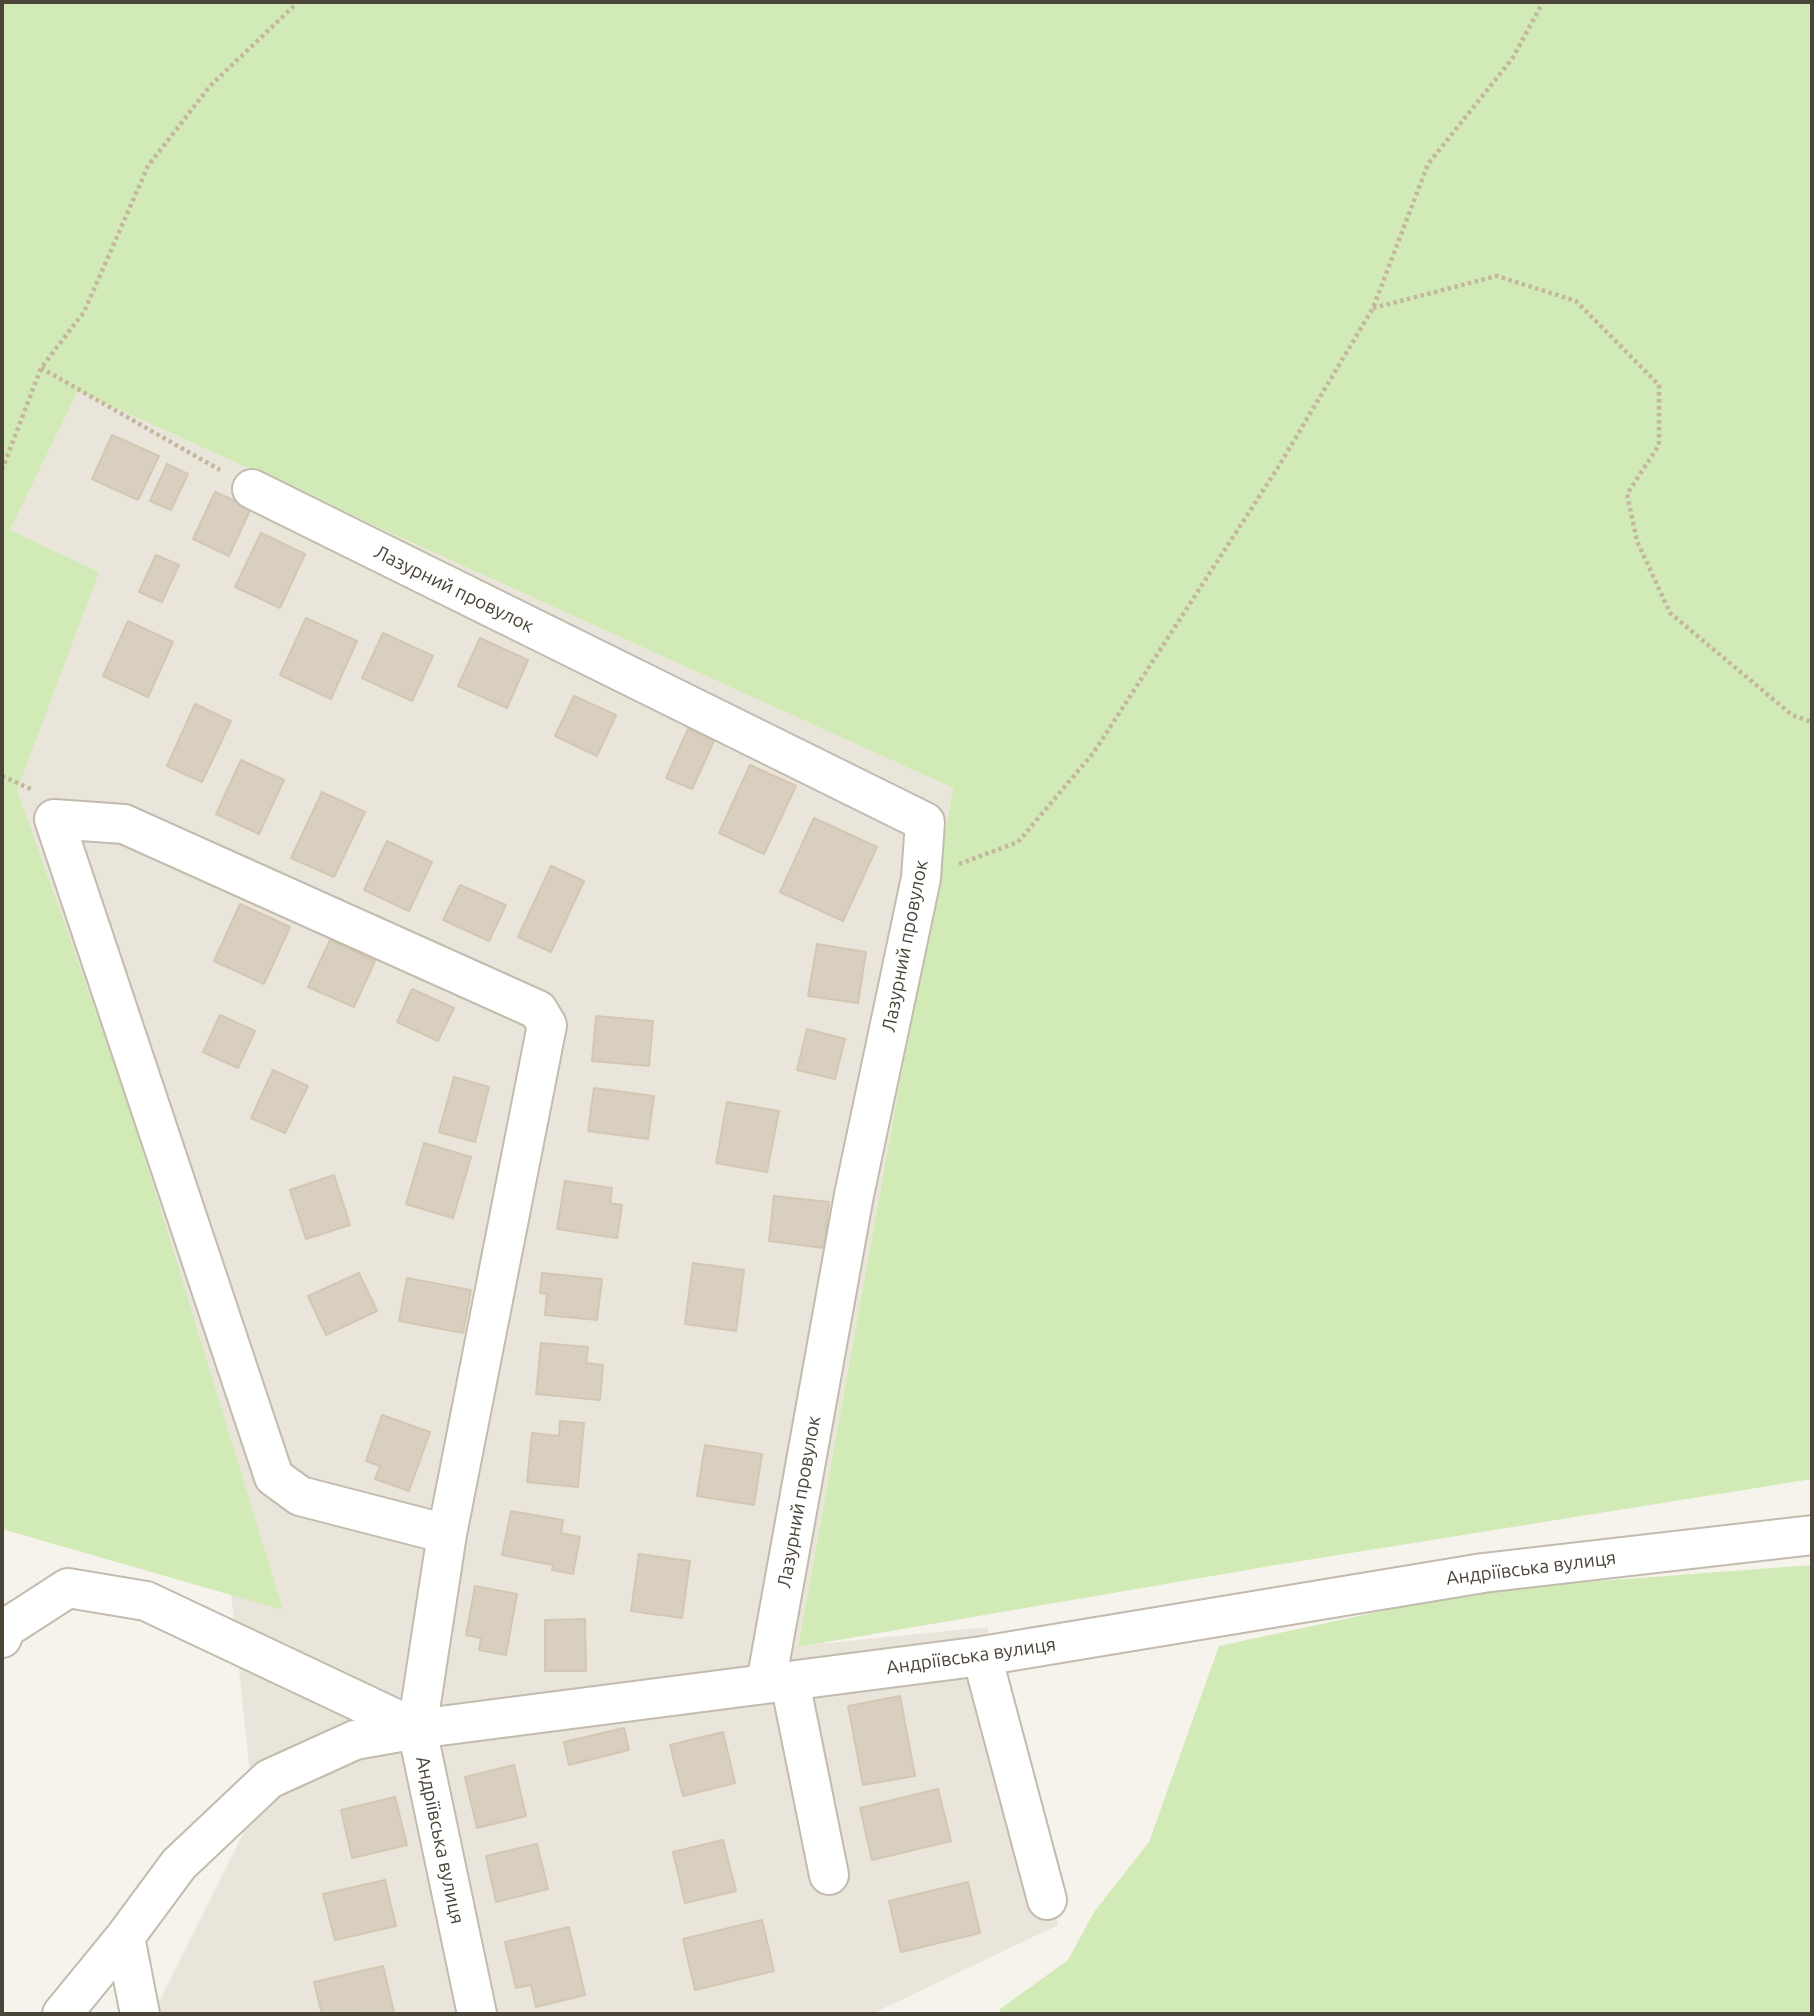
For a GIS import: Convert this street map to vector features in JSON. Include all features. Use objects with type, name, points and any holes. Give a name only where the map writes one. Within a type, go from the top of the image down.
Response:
[{"type":"street","name":"Лазурний провулок","points":[[252,489],[925,822],[921,878],[854,1195],[778,1683]]},
{"type":"street","points":[[416,1729],[447,1534],[547,1025],[538,1010],[124,824],[54,819],[274,1478],[300,1496],[447,1534]]},
{"type":"street","name":"Андріївська вулиця","points":[[477,2014],[416,1729],[982,1656],[1483,1573],[1812,1535]]},
{"type":"street","points":[[2,1638],[6,1628],[68,1588],[146,1601],[416,1729]]},
{"type":"street","points":[[982,1656],[1047,1900]]},
{"type":"street","points":[[778,1683],[829,1875]]},
{"type":"street","points":[[62,2014],[125,1937],[179,1864],[270,1779],[355,1740],[416,1729]]},
{"type":"street","points":[[125,1937],[140,2014]]},
{"type":"path","points":[[2,470],[41,368],[84,312],[148,166],[209,86],[298,2]]},
{"type":"path","points":[[921,878],[1018,842],[1094,752],[1278,470],[1373,307],[1428,164],[1512,59],[1543,2]]},
{"type":"path","points":[[1373,307],[1497,276],[1576,301],[1659,385],[1659,445],[1627,494],[1637,541],[1670,613],[1792,715],[1812,722]]},
{"type":"path","points":[[41,368],[252,489]]},
{"type":"shaded area","points":[[78,391],[953,788],[798,1646],[987,1627],[1058,1925],[872,2014],[153,2014],[254,1812],[220,1489],[2,803],[99,572],[10,530]]},
{"type":"green space","points":[[2,2],[1812,2],[1812,1479],[1276,1565],[798,1647],[953,788],[78,391],[10,530],[99,572],[17,790],[128,1103],[283,1610],[2,1529]]},
{"type":"green space","points":[[1812,1565],[1812,2014],[1000,2014],[1000,2009],[1068,1960],[1094,1912],[1149,1842],[1219,1646],[1480,1590]]},
{"type":"building","points":[[112,435],[159,456],[138,500],[92,479]]},
{"type":"building","points":[[167,464],[188,474],[171,510],[150,501]]},
{"type":"building","points":[[215,492],[251,508],[229,556],[193,539]]},
{"type":"building","points":[[261,533],[305,554],[280,608],[235,587]]},
{"type":"building","points":[[156,555],[179,565],[162,602],[139,592]]},
{"type":"building","points":[[306,618],[357,641],[331,699],[280,675]]},
{"type":"building","points":[[128,621],[173,642],[148,697],[103,676]]},
{"type":"building","points":[[383,633],[433,656],[412,701],[362,678]]},
{"type":"building","points":[[480,638],[528,660],[507,708],[458,686]]},
{"type":"building","points":[[574,696],[616,715],[597,756],[555,736]]},
{"type":"building","points":[[195,704],[231,721],[202,782],[167,766]]},
{"type":"building","points":[[688,729],[714,741],[692,789],[666,778]]},
{"type":"building","points":[[241,760],[284,780],[259,834],[216,814]]},
{"type":"building","points":[[750,765],[796,786],[764,854],[719,833]]},
{"type":"building","points":[[322,792],[365,812],[334,877],[291,858]]},
{"type":"building","points":[[814,818],[877,847],[843,921],[780,892]]},
{"type":"building","points":[[387,841],[432,862],[409,911],[364,890]]},
{"type":"building","points":[[551,866],[584,881],[551,952],[518,937]]},
{"type":"building","points":[[460,885],[506,905],[489,941],[443,920]]},
{"type":"building","points":[[240,904],[290,927],[264,984],[214,961]]},
{"type":"building","points":[[330,940],[375,961],[354,1007],[308,987]]},
{"type":"building","points":[[817,944],[866,952],[858,1003],[808,996]]},
{"type":"building","points":[[412,989],[454,1008],[438,1041],[397,1022]]},
{"type":"building","points":[[220,1015],[255,1031],[238,1068],[203,1052]]},
{"type":"building","points":[[596,1016],[653,1021],[649,1066],[592,1061]]},
{"type":"building","points":[[807,1029],[845,1039],[835,1079],[797,1070]]},
{"type":"building","points":[[273,1070],[308,1086],[285,1133],[251,1118]]},
{"type":"building","points":[[454,1077],[489,1087],[475,1142],[439,1132]]},
{"type":"building","points":[[594,1088],[654,1096],[648,1139],[588,1131]]},
{"type":"building","points":[[727,1102],[779,1111],[767,1172],[716,1163]]},
{"type":"building","points":[[424,1143],[471,1157],[453,1218],[406,1204]]},
{"type":"building","points":[[334,1175],[350,1225],[306,1239],[290,1190]]},
{"type":"building","points":[[565,1181],[612,1188],[610,1203],[622,1205],[617,1238],[557,1229]]},
{"type":"building","points":[[774,1196],[829,1202],[824,1248],[769,1241]]},
{"type":"building","points":[[693,1263],[744,1270],[736,1331],[685,1324]]},
{"type":"building","points":[[359,1273],[377,1311],[326,1335],[308,1296]]},
{"type":"building","points":[[542,1273],[602,1279],[597,1320],[545,1315],[547,1294],[540,1293]]},
{"type":"building","points":[[407,1278],[471,1290],[463,1333],[399,1321]]},
{"type":"building","points":[[541,1343],[588,1347],[586,1363],[603,1365],[600,1400],[536,1394]]},
{"type":"building","points":[[382,1415],[430,1432],[409,1491],[375,1479],[380,1466],[366,1461]]},
{"type":"building","points":[[560,1421],[584,1423],[578,1487],[527,1482],[532,1433],[559,1436]]},
{"type":"building","points":[[705,1445],[762,1454],[754,1505],[697,1496]]},
{"type":"building","points":[[511,1511],[563,1520],[561,1533],[580,1537],[573,1574],[552,1570],[553,1565],[502,1555]]},
{"type":"building","points":[[639,1554],[690,1561],[682,1618],[631,1611]]},
{"type":"building","points":[[475,1586],[517,1594],[506,1655],[479,1650],[481,1638],[466,1635]]},
{"type":"building","points":[[585,1619],[586,1671],[545,1671],[545,1620]]},
{"type":"building","points":[[900,1696],[915,1776],[863,1785],[848,1706]]},
{"type":"building","points":[[624,1728],[629,1750],[569,1765],[564,1742]]},
{"type":"building","points":[[723,1732],[735,1783],[683,1796],[670,1745]]},
{"type":"building","points":[[514,1765],[526,1816],[477,1828],[465,1777]]},
{"type":"building","points":[[938,1789],[951,1841],[872,1860],[860,1808]]},
{"type":"building","points":[[395,1797],[407,1845],[352,1858],[341,1810]]},
{"type":"building","points":[[723,1840],[736,1891],[685,1903],[673,1852]]},
{"type":"building","points":[[537,1844],[548,1889],[496,1902],[486,1856]]},
{"type":"building","points":[[385,1880],[396,1926],[335,1940],[323,1894]]},
{"type":"building","points":[[968,1882],[980,1933],[901,1952],[889,1901]]},
{"type":"building","points":[[762,1920],[774,1971],[695,1990],[683,1939]]},
{"type":"building","points":[[569,1927],[585,1995],[536,2007],[531,1985],[516,1988],[505,1942]]},
{"type":"building","points":[[383,1966],[394,2012],[322,2014],[314,1982]]}]
